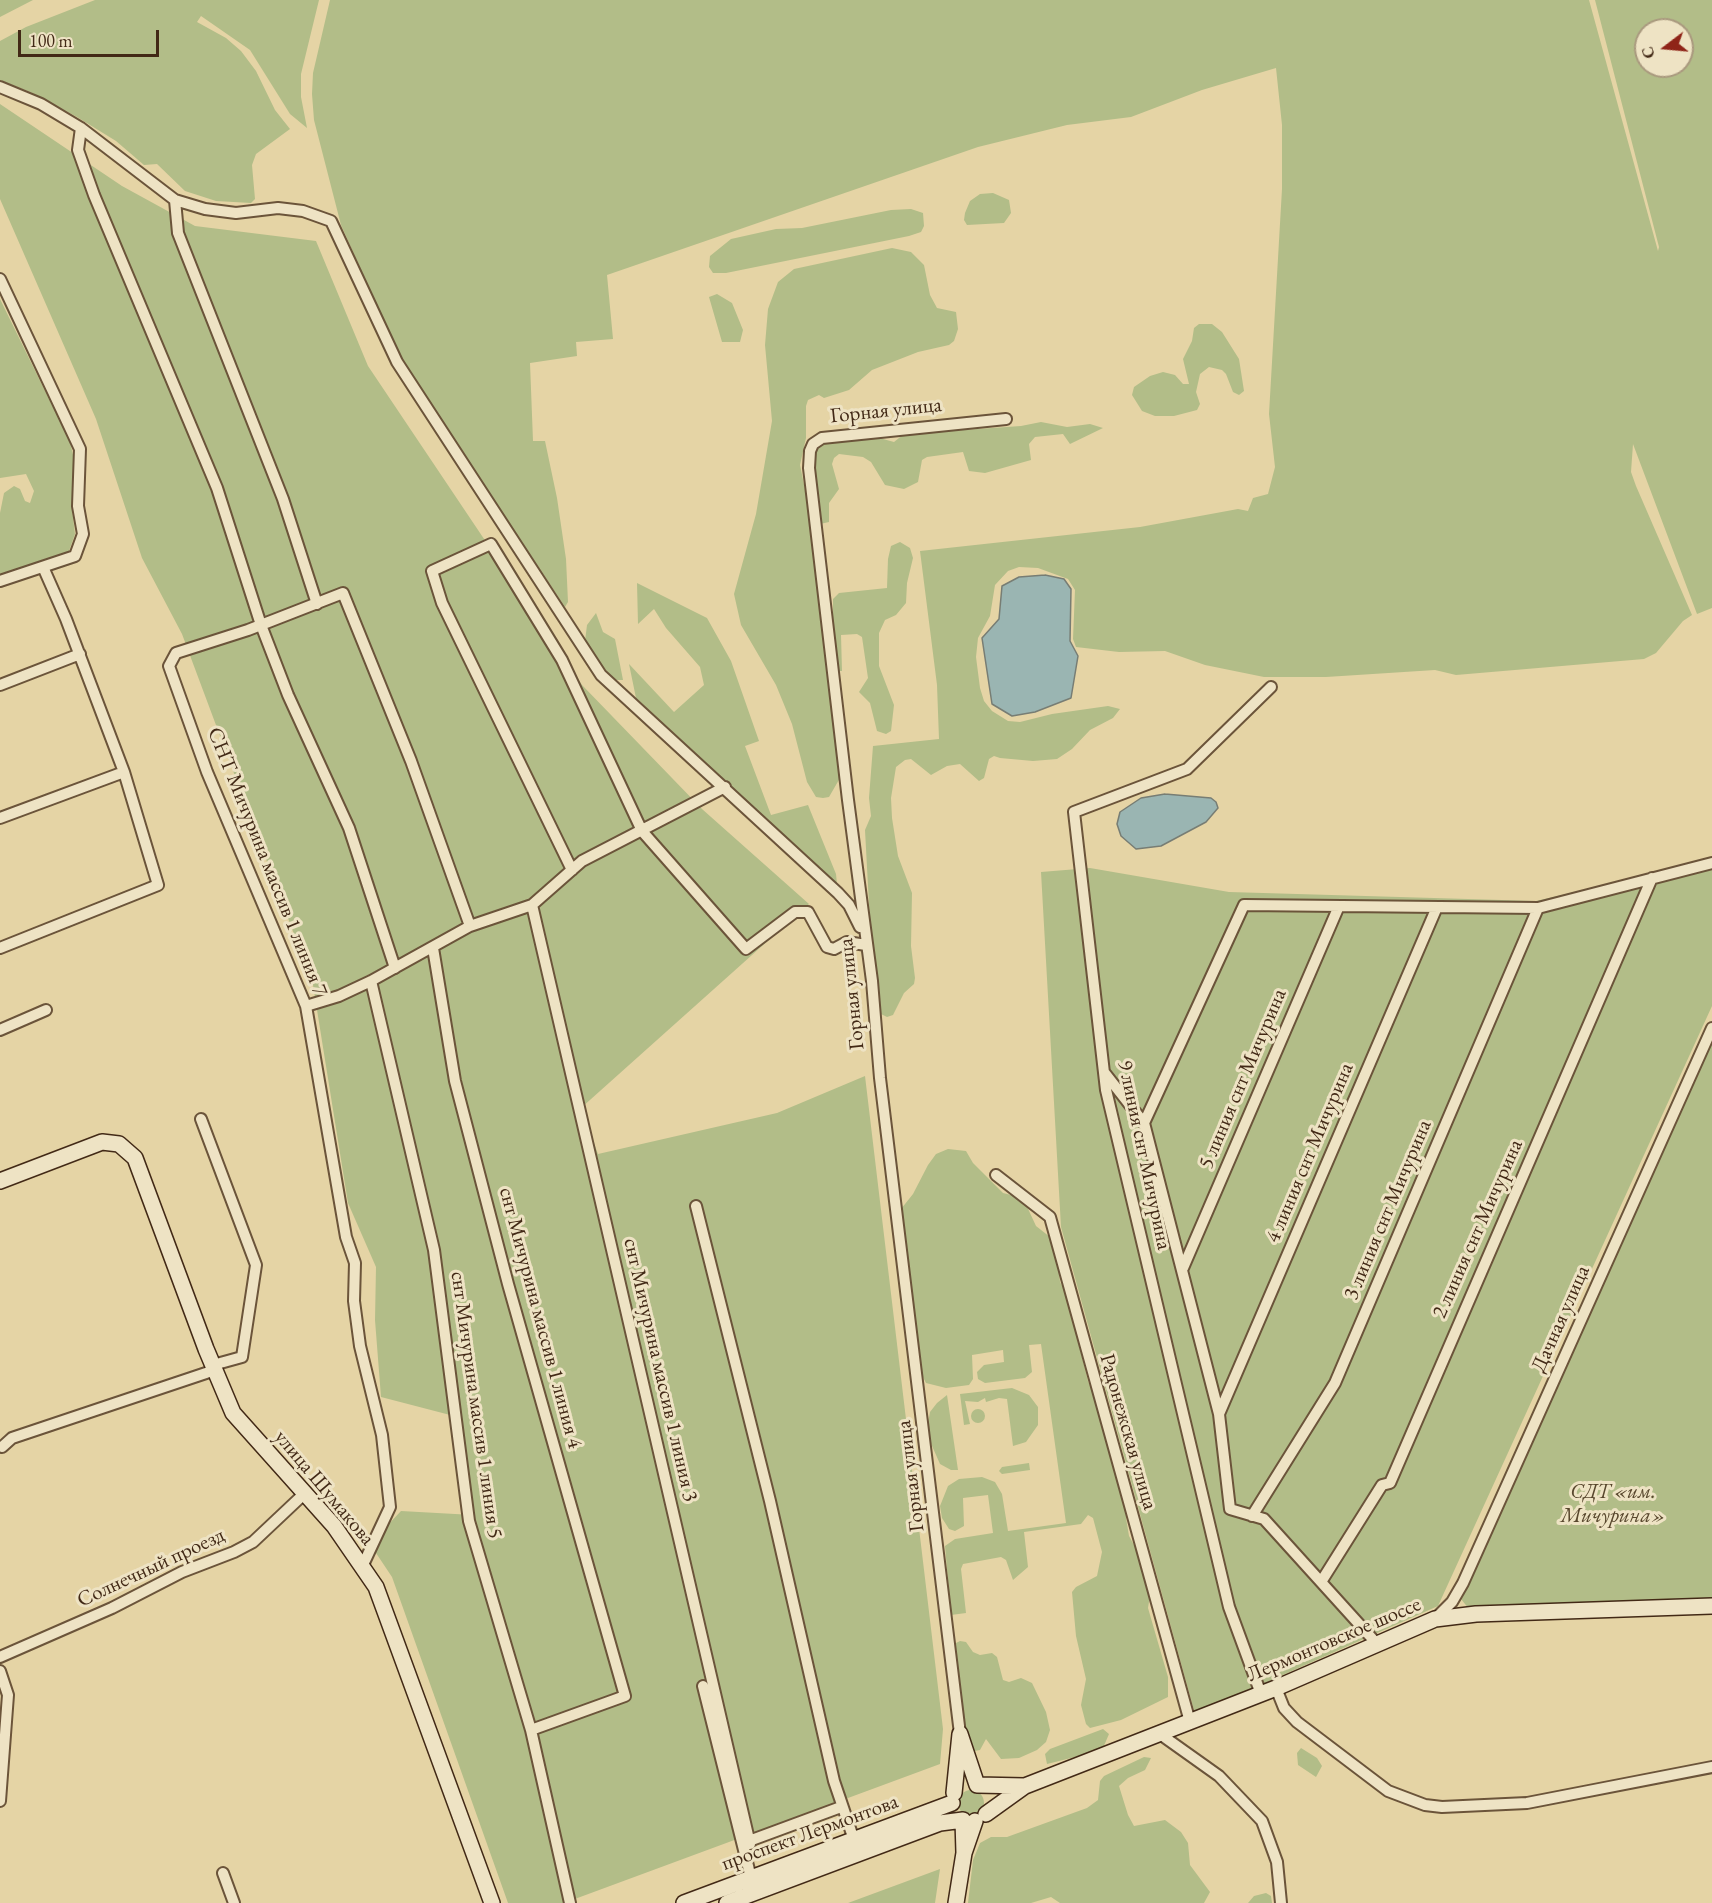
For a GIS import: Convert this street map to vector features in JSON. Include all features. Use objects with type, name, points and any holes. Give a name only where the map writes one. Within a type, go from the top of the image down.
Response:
[{"type":"street","points":[[0,87],[41,104],[81,128],[176,200],[205,209],[236,213],[278,208],[303,211],[332,220],[397,362],[601,675],[849,905],[866,945]]},
{"type":"street","points":[[81,128],[78,150],[217,488],[261,625],[288,695],[349,828],[395,968]]},
{"type":"street","points":[[176,200],[178,233],[283,499],[317,604]]},
{"type":"street","points":[[0,279],[80,449],[78,506],[83,534],[75,556],[0,581]]},
{"type":"street","name":"Горная улица","points":[[960,1734],[809,468],[810,451],[813,444],[822,438],[1006,418]]},
{"type":"street","points":[[572,870],[442,603],[432,571],[491,544],[562,660],[642,831],[746,950],[795,912],[808,912],[827,947],[834,949],[848,942],[866,945]]},
{"type":"street","points":[[0,948],[158,885],[124,771],[80,654],[42,567]]},
{"type":"street","points":[[261,625],[344,593],[411,761],[470,926]]},
{"type":"street","name":"СНТ Мичурина массив 1 линия 7","points":[[261,625],[176,653],[170,666],[207,772],[306,1006],[346,1237],[355,1263],[354,1300],[360,1346],[382,1435],[390,1506],[362,1566]]},
{"type":"street","points":[[0,685],[80,654]]},
{"type":"street","name":"9 линия снт Мичурина","points":[[1271,687],[1186,769],[1074,812],[1106,1090],[1229,1607],[1268,1691],[1297,1722],[1388,1791],[1425,1805],[1442,1807],[1527,1803],[1712,1767]]},
{"type":"street","points":[[0,818],[124,771]]},
{"type":"street","points":[[306,1006],[339,996],[371,981],[470,926],[532,904],[582,861],[724,787]]},
{"type":"street","points":[[1144,1123],[1244,905],[1538,908],[1712,862]]},
{"type":"street","name":"2 линия снт Мичурина","points":[[1321,1582],[1382,1485],[1390,1483],[1652,878]]},
{"type":"street","name":"снт Мичурина массив 1 линия 3","points":[[532,904],[749,1842],[841,1807]]},
{"type":"street","name":"5 линия снт Мичурина","points":[[1183,1268],[1339,906]]},
{"type":"street","name":"4 линия снт Мичурина","points":[[1219,1414],[1437,907]]},
{"type":"street","name":"3 линия снт Мичурина","points":[[1252,1516],[1335,1383],[1538,908]]},
{"type":"street","name":"снт Мичурина массив 1 линия 4","points":[[434,948],[455,1081],[508,1284],[625,1696],[531,1730]]},
{"type":"street","name":"снт Мичурина массив 1 линия 5","points":[[371,981],[434,1250],[469,1521],[531,1730],[570,1903]]},
{"type":"street","points":[[0,1029],[46,1010]]},
{"type":"street","name":"Дачная улица","points":[[1435,1619],[1452,1602],[1463,1583],[1712,1028]]},
{"type":"street","points":[[1104,1072],[1144,1123],[1219,1414],[1230,1509],[1264,1519],[1378,1645]]},
{"type":"street","points":[[2,1447],[12,1438],[242,1357],[256,1265],[201,1119]]},
{"type":"street","name":"улица Шумакова","points":[[0,1181],[102,1142],[119,1144],[135,1158],[233,1413],[334,1526],[376,1587],[492,1903]]},
{"type":"street","name":"Радонежская улица","points":[[996,1175],[1050,1217],[1190,1722]]},
{"type":"street","points":[[696,1206],[770,1501],[841,1807],[854,1840]]},
{"type":"street","name":"Солнечный проезд","points":[[0,1658],[112,1608],[182,1572],[234,1552],[253,1542],[305,1493]]},
{"type":"street","name":"Лермонтовское шоссе","points":[[1024,1786],[1268,1691],[1435,1619],[1476,1614],[1712,1606]]},
{"type":"street","points":[[0,1671],[8,1695],[0,1801]]},
{"type":"street","points":[[703,1686],[751,1878]]},
{"type":"street","points":[[956,1903],[964,1853],[974,1818],[989,1797],[977,1785],[960,1734]]},
{"type":"street","points":[[960,1734],[953,1798],[955,1813],[974,1818],[1024,1786]]},
{"type":"street","points":[[1160,1734],[1219,1776],[1262,1821],[1277,1862],[1281,1903]]},
{"type":"street","points":[[953,1798],[962,1785],[1024,1786]]},
{"type":"street","name":"проспект Лермонтова","points":[[684,1903],[854,1840],[953,1798]]},
{"type":"street","name":"проспект Лермонтова","points":[[727,1903],[940,1823],[974,1818]]},
{"type":"street","points":[[940,1823],[953,1831],[964,1853]]},
{"type":"street","points":[[223,1873],[234,1903]]},
{"type":"green space","points":[[0,0],[33,0],[0,17]]},
{"type":"green space","points":[[95,0],[319,0],[301,74],[301,97],[307,128],[290,114],[250,50],[201,16],[197,22],[226,38],[241,51],[256,71],[275,110],[290,129],[256,154],[252,165],[255,199],[251,203],[216,201],[185,191],[157,164],[144,165],[116,141],[77,117],[30,92],[0,80],[0,41],[26,27]]},
{"type":"green space","points":[[330,0],[1589,0],[1658,251],[1659,247],[1595,0],[1712,0],[1712,608],[1697,614],[1633,444],[1631,472],[1692,615],[1683,621],[1656,653],[1644,659],[1456,675],[1435,670],[1326,677],[1264,677],[1205,665],[1165,651],[1119,652],[1076,647],[1073,639],[1075,590],[1068,579],[1038,568],[1019,567],[1008,571],[995,585],[990,616],[978,638],[976,657],[980,688],[984,701],[992,711],[1008,721],[1020,722],[1052,714],[1108,706],[1120,709],[1113,718],[1090,730],[1072,749],[1057,759],[1033,761],[994,756],[989,759],[984,778],[979,781],[960,764],[947,766],[931,775],[911,759],[905,760],[896,767],[891,798],[892,818],[898,856],[912,893],[911,946],[915,978],[914,984],[904,993],[893,1015],[887,1017],[881,1014],[879,1002],[870,923],[865,830],[871,816],[869,798],[873,746],[939,739],[937,685],[920,551],[1140,527],[1238,509],[1248,511],[1253,498],[1268,494],[1275,467],[1269,414],[1282,189],[1282,125],[1276,68],[1202,90],[1131,117],[1067,125],[978,147],[607,275],[613,339],[576,342],[577,356],[530,363],[533,441],[545,441],[557,498],[566,559],[568,602],[565,607],[401,360],[341,225],[314,120],[313,73]]},
{"type":"green space","points":[[0,104],[122,186],[195,226],[316,241],[368,366],[582,685],[702,809],[809,904],[581,1108],[598,1154],[777,1113],[865,1076],[943,1729],[940,1764],[564,1903],[508,1903],[392,1577],[370,1544],[401,1511],[473,1515],[454,1416],[381,1397],[375,1320],[376,1267],[348,1203],[313,985],[182,634],[142,558],[96,419],[0,199]]},
{"type":"green space","points":[[993,193],[1009,200],[1011,213],[1004,223],[967,225],[964,220],[970,201],[980,194]]},
{"type":"green space","points":[[911,209],[923,213],[924,226],[921,232],[909,236],[726,273],[713,273],[709,267],[710,256],[731,239],[776,229],[802,228],[891,210]]},
{"type":"green space","points":[[892,248],[911,252],[924,265],[930,295],[937,308],[956,312],[958,329],[954,341],[949,345],[918,352],[872,370],[849,390],[824,398],[819,395],[808,400],[806,406],[806,438],[800,465],[807,499],[840,778],[829,797],[823,798],[816,797],[807,782],[792,724],[776,685],[741,625],[734,594],[756,514],[772,421],[765,345],[768,309],[778,282],[794,269]]},
{"type":"green space","points":[[717,294],[732,303],[743,330],[740,342],[722,342],[709,297]]},
{"type":"green space","points":[[0,299],[70,442],[74,459],[72,509],[75,534],[69,551],[48,564],[0,576],[0,513],[4,493],[14,486],[20,489],[25,501],[30,503],[34,491],[26,474],[0,478]]},
{"type":"green space","points":[[1199,324],[1212,324],[1222,332],[1239,359],[1244,391],[1239,395],[1233,392],[1226,374],[1222,370],[1209,367],[1200,374],[1196,392],[1200,404],[1197,410],[1174,416],[1155,416],[1142,411],[1132,395],[1134,387],[1150,376],[1163,372],[1175,375],[1183,384],[1189,384],[1183,359],[1192,341],[1194,328]]},
{"type":"green space","points":[[1041,422],[1067,427],[1090,424],[1103,428],[1070,444],[1063,434],[1035,437],[1029,444],[1031,460],[985,473],[969,471],[963,452],[927,457],[922,460],[918,482],[904,489],[885,485],[871,462],[863,457],[839,454],[834,458],[832,464],[839,489],[829,503],[829,522],[820,524],[812,463],[815,450],[822,444],[872,436],[894,442],[904,434],[1021,426]]},
{"type":"green space","points":[[900,542],[910,548],[913,558],[907,583],[906,603],[896,615],[885,620],[879,633],[879,666],[894,705],[891,731],[886,734],[877,731],[870,703],[859,692],[868,678],[862,637],[857,634],[841,635],[842,671],[837,671],[833,634],[833,599],[839,593],[887,588],[891,546]]},
{"type":"green space","points":[[637,583],[707,618],[731,661],[759,741],[745,746],[771,815],[808,805],[836,874],[837,884],[636,698],[629,664],[674,712],[704,685],[700,667],[666,628],[654,609],[638,624]]},
{"type":"green space","points":[[596,613],[603,632],[615,639],[623,680],[615,680],[590,653],[585,641],[587,625]]},
{"type":"green space","points":[[1712,860],[1712,1006],[1438,1606],[1195,1714],[1061,1227],[1041,872],[1090,868],[1229,892],[1536,901]]},
{"type":"green space","name":"СДТ «им. Мичурина»","points":[[1712,1041],[1712,1599],[1469,1609],[1461,1599]]},
{"type":"green space","points":[[948,1149],[966,1151],[973,1163],[1003,1193],[1023,1198],[1036,1226],[1050,1237],[1058,1262],[1060,1282],[1066,1293],[1088,1381],[1099,1405],[1130,1506],[1126,1518],[1129,1536],[1138,1552],[1149,1558],[1152,1563],[1153,1576],[1148,1608],[1168,1677],[1168,1697],[1121,1720],[1090,1728],[1086,1724],[1081,1705],[1086,1679],[1076,1636],[1072,1592],[1076,1587],[1097,1576],[1102,1552],[1093,1518],[1088,1515],[1081,1524],[1024,1532],[1028,1567],[1013,1580],[1006,1560],[1001,1557],[963,1564],[961,1569],[966,1613],[951,1615],[945,1546],[955,1539],[993,1533],[988,1495],[963,1498],[964,1526],[955,1531],[949,1529],[942,1518],[940,1506],[948,1486],[959,1479],[982,1477],[995,1482],[1002,1494],[1008,1531],[1066,1523],[1041,1344],[1029,1345],[1032,1372],[1025,1378],[985,1383],[978,1379],[977,1372],[984,1365],[1004,1362],[1003,1350],[972,1355],[973,1379],[969,1385],[946,1388],[926,1383],[921,1373],[901,1209],[913,1194],[936,1154]]},
{"type":"green space","points":[[1012,1388],[1029,1395],[1038,1407],[1038,1425],[1026,1442],[1013,1446],[1007,1399],[999,1398],[986,1402],[985,1398],[978,1402],[965,1401],[970,1424],[964,1425],[960,1394]]},
{"type":"green space","points":[[947,1395],[958,1470],[951,1470],[940,1464],[929,1439],[930,1412]]},
{"type":"green space","points":[[978,1409],[983,1411],[985,1416],[983,1421],[978,1423],[973,1421],[971,1416],[973,1411]]},
{"type":"green space","points":[[1029,1463],[1030,1470],[1002,1474],[999,1471],[1002,1467]]},
{"type":"green space","points":[[960,1641],[966,1642],[973,1652],[980,1655],[992,1653],[997,1657],[1003,1680],[1009,1682],[1021,1678],[1032,1683],[1046,1712],[1050,1730],[1046,1742],[1037,1750],[1019,1758],[1001,1759],[986,1739],[980,1750],[975,1751],[970,1748],[963,1717],[954,1644]]},
{"type":"green space","points":[[1103,1729],[1109,1734],[1103,1748],[1047,1764],[1045,1754],[1050,1749]]},
{"type":"green space","points":[[1301,1748],[1317,1758],[1322,1766],[1316,1777],[1298,1765],[1297,1753]]},
{"type":"green space","points":[[1144,1757],[1151,1758],[1145,1770],[1128,1778],[1119,1786],[1128,1815],[1134,1826],[1165,1820],[1181,1832],[1188,1843],[1190,1865],[1210,1892],[1204,1903],[1060,1903],[1051,1897],[1031,1903],[968,1903],[973,1860],[980,1843],[991,1837],[1007,1837],[1087,1808],[1098,1800],[1100,1781],[1104,1776]]},
{"type":"green space","points":[[971,1790],[980,1794],[984,1803],[980,1812],[971,1816],[962,1812],[958,1803],[962,1794]]},
{"type":"green space","points":[[940,1869],[935,1903],[848,1903]]},
{"type":"green space","points":[[1266,1893],[1271,1896],[1272,1903],[1248,1903],[1254,1896]]},
{"type":"water","points":[[1045,575],[1064,579],[1071,589],[1070,641],[1078,656],[1071,698],[1035,712],[1012,716],[992,704],[982,638],[999,619],[1002,586],[1019,577]]},
{"type":"water","points":[[1165,794],[1211,798],[1216,802],[1218,808],[1206,822],[1161,846],[1136,849],[1121,836],[1117,824],[1120,812],[1141,798]]}]
